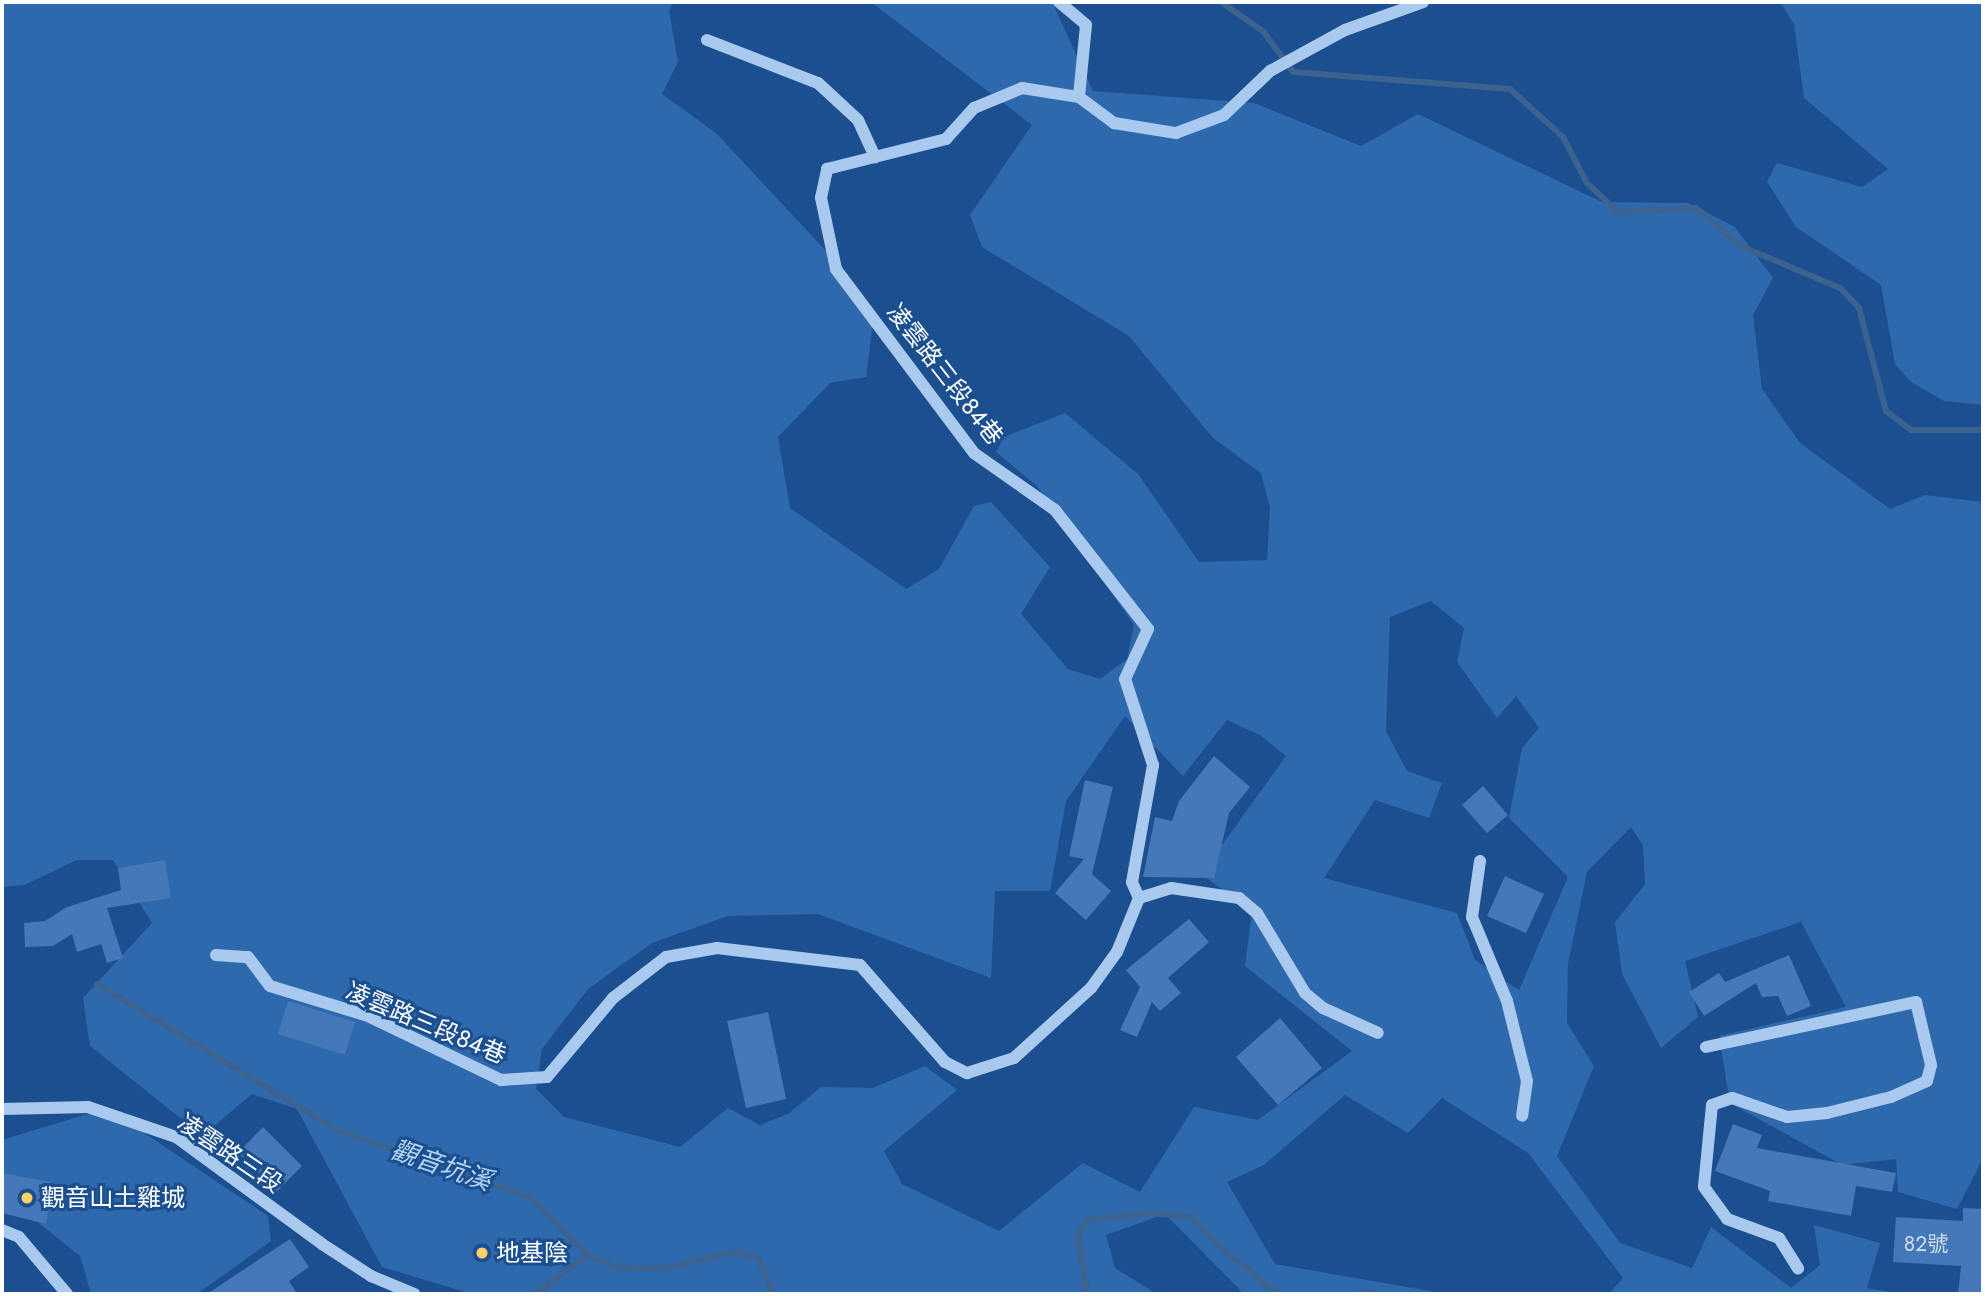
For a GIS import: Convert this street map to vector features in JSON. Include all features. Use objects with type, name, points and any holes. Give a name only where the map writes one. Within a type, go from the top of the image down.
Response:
[{"type":"street","points":[[1059,2],[1086,25],[1079,97],[1114,123],[1176,133],[1224,115],[1273,69],[1345,30],[1423,2]]},
{"type":"street","points":[[706,40],[818,83],[858,120],[875,157]]},
{"type":"street","name":"凌雲路三段84巷","points":[[216,955],[248,957],[270,986],[368,1016],[501,1080],[547,1077],[612,998],[666,957],[717,948],[860,965],[945,1062],[967,1073],[1014,1058],[1091,988],[1117,952],[1139,898],[1132,882],[1153,765],[1125,679],[1148,629],[1055,510],[974,453],[836,270],[821,198],[827,169],[946,138],[974,108],[1022,88],[1079,97]]},
{"type":"street","points":[[1480,862],[1472,917],[1507,1001],[1524,1068],[1527,1081],[1522,1116]]},
{"type":"street","points":[[1139,898],[1171,887],[1239,898],[1257,913],[1305,993],[1324,1008],[1378,1033]]},
{"type":"street","points":[[1706,1047],[1916,1002],[1931,1065],[1927,1081],[1891,1097],[1827,1113],[1787,1117],[1732,1098],[1712,1105],[1704,1187],[1727,1219],[1779,1238],[1798,1268]]},
{"type":"street","name":"凌雲路三段","points":[[2,1109],[88,1107],[176,1138],[370,1276],[414,1294]]},
{"type":"street","points":[[2,1230],[19,1237],[67,1294]]},
{"type":"shaded area","points":[[2,2],[674,2],[669,11],[678,62],[662,94],[716,133],[826,251],[873,322],[866,377],[830,383],[778,437],[790,508],[906,589],[939,569],[974,506],[991,502],[1050,567],[1021,614],[1068,669],[1100,679],[1127,659],[1134,625],[1037,486],[996,452],[1004,437],[1065,413],[1138,474],[1199,562],[1267,560],[1270,508],[1261,473],[1213,438],[1129,336],[982,247],[970,215],[1032,125],[871,2],[1052,2],[1093,91],[1254,103],[1361,146],[1418,114],[1602,202],[1688,203],[1735,227],[1773,278],[1753,315],[1762,389],[1800,443],[1890,509],[1925,495],[1983,502],[1983,1158],[1957,1209],[1898,1192],[1896,1159],[1842,1165],[1730,1103],[1719,1036],[1846,1007],[1801,922],[1685,961],[1698,1017],[1661,1048],[1622,974],[1615,922],[1645,884],[1643,845],[1631,827],[1587,872],[1568,963],[1567,1023],[1594,1066],[1557,1156],[1620,1243],[1692,1268],[1711,1227],[1791,1288],[1820,1265],[1814,1225],[1880,1243],[1867,1288],[1902,1294],[1609,1294],[1623,1278],[1528,1153],[1442,1098],[1408,1133],[1345,1095],[1264,1165],[1227,1182],[1275,1264],[1447,1294],[1244,1294],[1165,1214],[1106,1235],[1115,1268],[1157,1294],[472,1294],[382,1267],[297,1109],[252,1094],[214,1126],[189,1125],[90,1046],[83,998],[152,923],[113,860],[77,860],[24,885],[2,887]],"holes":[[[1431,601],[1464,628],[1457,662],[1497,718],[1516,696],[1539,728],[1522,748],[1509,818],[1568,877],[1519,990],[1475,960],[1457,913],[1324,878],[1375,800],[1429,818],[1442,783],[1407,771],[1386,731],[1390,617]],[[1125,716],[1183,776],[1227,720],[1260,735],[1286,756],[1201,874],[1252,911],[1245,966],[1352,1051],[1258,1120],[1194,1107],[1140,1192],[1083,1163],[999,1231],[902,1184],[884,1151],[957,1090],[925,1066],[873,1088],[821,1087],[788,1114],[760,1125],[728,1108],[680,1147],[564,1117],[536,1089],[542,1049],[588,989],[652,943],[728,916],[818,914],[991,978],[995,891],[1050,891],[1066,801]]]},
{"type":"shaded area","points":[[1780,2],[1983,2],[1983,405],[1944,401],[1911,382],[1895,364],[1881,285],[1796,227],[1767,182],[1777,163],[1862,187],[1888,169],[1804,98],[1794,24]]},
{"type":"shaded area","points":[[107,1108],[268,1216],[271,1241],[197,1294],[91,1294],[80,1256],[25,1212],[2,1206],[2,1140]]},
{"type":"building","points":[[1214,756],[1250,787],[1229,813],[1214,878],[1143,877],[1155,817],[1172,821],[1179,801]]},
{"type":"building","points":[[1085,780],[1113,787],[1092,874],[1111,891],[1086,920],[1055,893],[1084,859],[1069,856]]},
{"type":"building","points":[[1483,786],[1508,815],[1487,833],[1462,805]]},
{"type":"building","points":[[165,860],[171,898],[107,908],[123,958],[107,963],[101,944],[77,952],[72,934],[53,946],[25,947],[24,923],[45,921],[67,907],[121,890],[118,868]]},
{"type":"building","points":[[1505,876],[1544,894],[1526,933],[1487,916]]},
{"type":"building","points":[[1189,919],[1209,942],[1168,978],[1181,993],[1160,1011],[1152,1002],[1137,1037],[1120,1030],[1140,987],[1126,970]]},
{"type":"building","points":[[1789,955],[1811,1006],[1787,1016],[1778,996],[1762,997],[1756,983],[1704,1016],[1689,992],[1719,973],[1725,982]]},
{"type":"building","points":[[288,1001],[355,1022],[345,1055],[278,1034]]},
{"type":"building","points":[[768,1012],[786,1099],[746,1108],[727,1021]]},
{"type":"building","points":[[1280,1018],[1322,1068],[1278,1105],[1236,1057]]},
{"type":"building","points":[[1733,1124],[1762,1135],[1757,1148],[1896,1173],[1892,1192],[1856,1186],[1851,1216],[1768,1201],[1770,1191],[1715,1171]]},
{"type":"building","points":[[263,1127],[302,1166],[277,1191],[238,1153]]},
{"type":"building","name":"觀音山土雞城","points":[[2,1173],[54,1183],[46,1224],[2,1213]]},
{"type":"building","points":[[1963,1208],[1983,1209],[1983,1294],[1958,1294],[1961,1266],[1893,1262],[1896,1217],[1963,1221]]},
{"type":"building","points":[[290,1239],[309,1267],[289,1281],[297,1294],[207,1294]]},
{"type":"waterway","points":[[1221,2],[1264,32],[1293,72],[1510,89],[1563,137],[1587,183],[1618,212],[1696,208],[1741,246],[1840,288],[1859,308],[1886,411],[1911,430],[1983,430]]},
{"type":"waterway","name":"觀音坑溪","points":[[97,984],[337,1130],[531,1198],[588,1255],[619,1268],[661,1269],[735,1252],[758,1258],[773,1294]]},
{"type":"waterway","name":"觀音坑溪","points":[[1087,1294],[1078,1235],[1087,1220],[1152,1213],[1191,1217],[1228,1254],[1279,1294]]},
{"type":"waterway","points":[[535,1294],[588,1255]]},
{"type":"waterway","name":"觀音坑溪","points":[[1359,1294],[1373,1294]]},
{"type":"place","name":"觀音山土雞城","points":[[27,1198]]},
{"type":"place","name":"地基陰","points":[[482,1253]]}]
